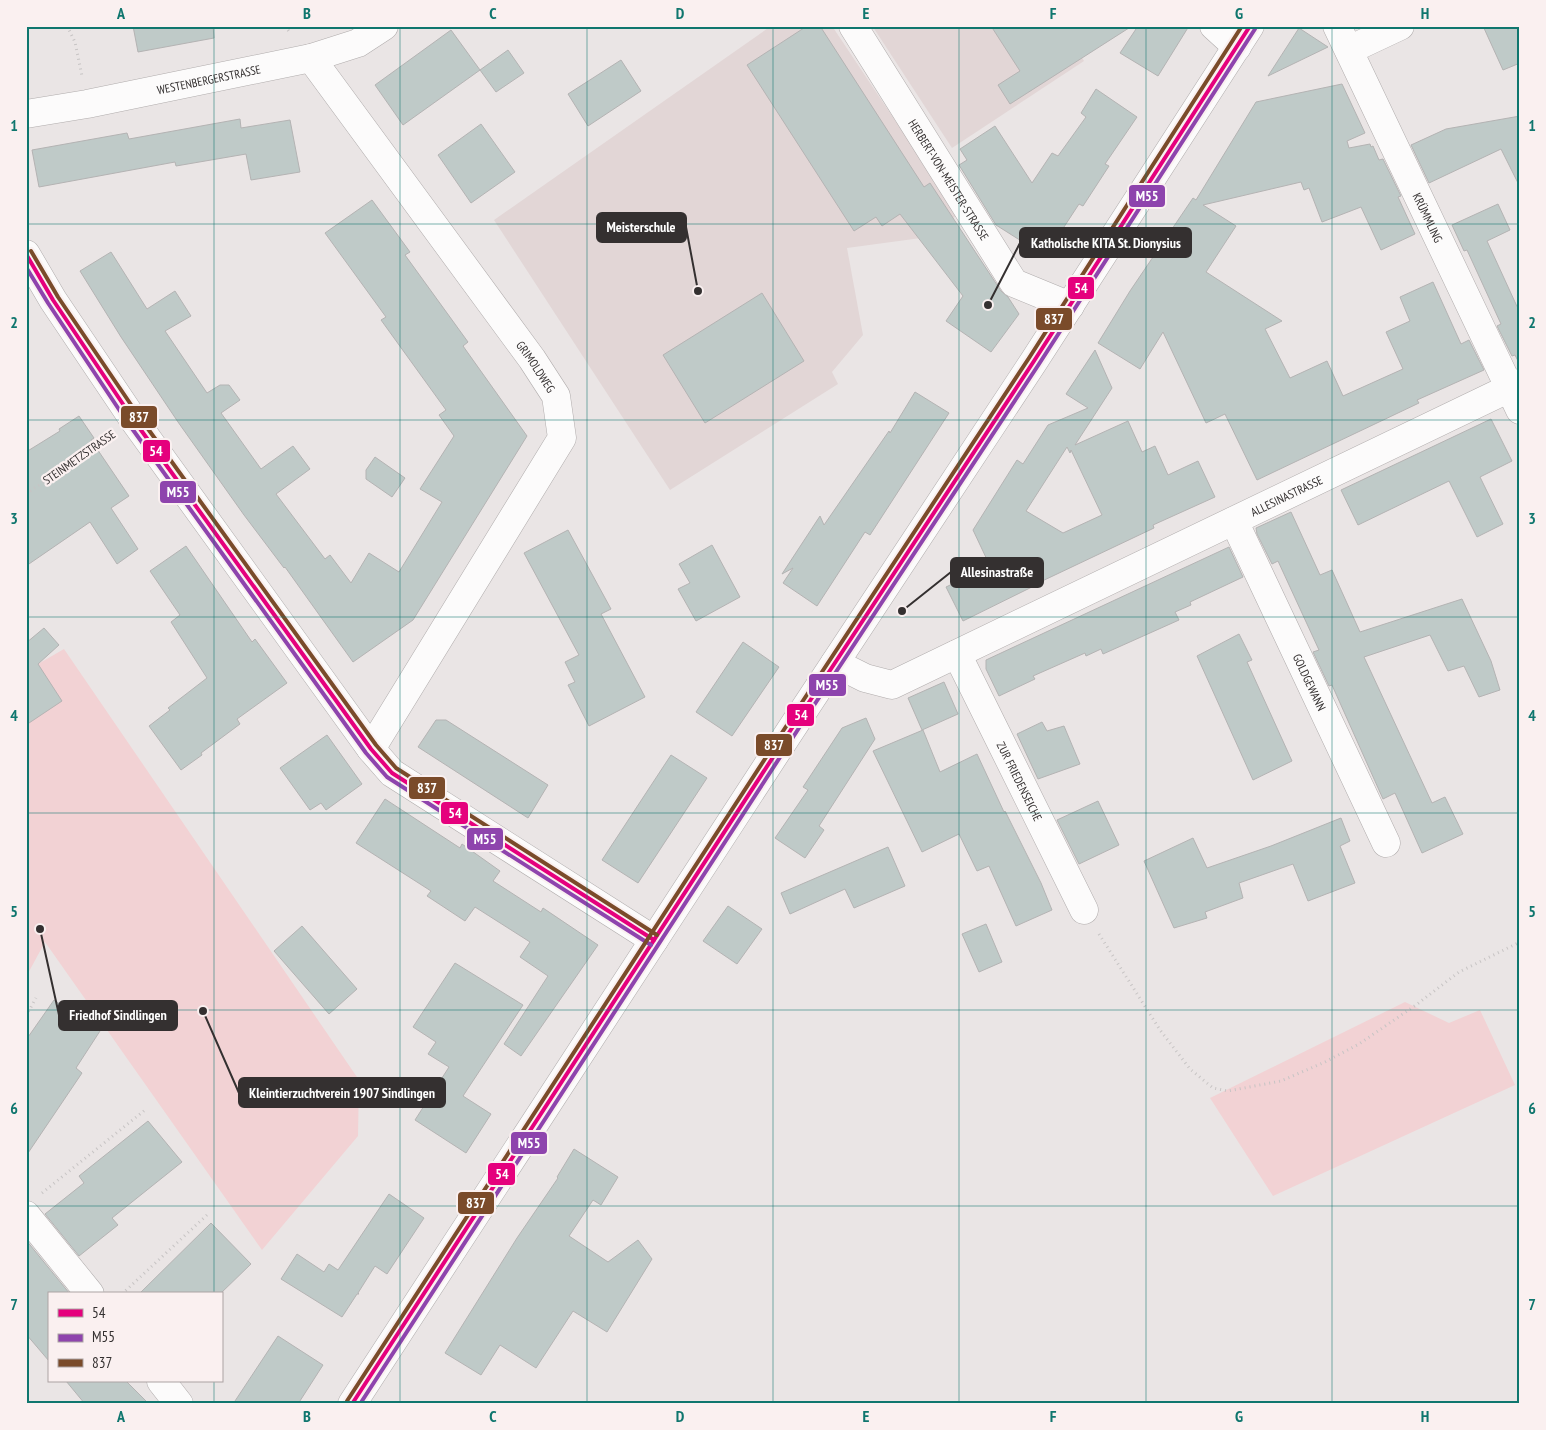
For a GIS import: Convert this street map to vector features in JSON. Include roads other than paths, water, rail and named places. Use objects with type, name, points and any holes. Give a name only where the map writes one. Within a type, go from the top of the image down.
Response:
[{"type":"street","name":"WESTENBERGERSTRASSE","points":[[26,114],[87,104],[311,58],[358,43],[384,26]]},
{"type":"street","name":"HERBERT-VON-MEISTER-STRASSE","points":[[853,26],[1014,283],[1070,306]]},
{"type":"street","points":[[352,1404],[1070,306],[1243,37],[1214,26]]},
{"type":"street","points":[[1343,38],[1400,26]]},
{"type":"street","name":"KRÜMMLING","points":[[1343,38],[1516,394]]},
{"type":"street","name":"GRIMOLDWEG","points":[[311,58],[532,359],[556,396],[562,438],[371,749]]},
{"type":"street","points":[[26,254],[53,300],[133,420],[371,749],[392,773],[654,940]]},
{"type":"street","name":"ALLESINASTRASSE","points":[[835,663],[865,678],[892,685],[1234,520],[1516,394]]},
{"type":"street","name":"GOLDGEWANN","points":[[1234,520],[1386,843]]},
{"type":"street","name":"ZUR FRIEDENSEICHE","points":[[957,654],[1084,910]]},
{"type":"street","points":[[34,1205],[89,1292]]},
{"type":"street","points":[[162,1382],[179,1404]]},
{"type":"place","name":"Meisterschule","points":[[698,291]]},
{"type":"place","name":"Katholische KITA St. Dionysius","points":[[988,305]]},
{"type":"place","name":"Allesinastraße","points":[[902,611]]},
{"type":"place","name":"Friedhof Sindlingen","points":[[40,929]]},
{"type":"place","name":"Kleintierzuchtverein 1907 Sindlingen","points":[[203,1011]]}]
